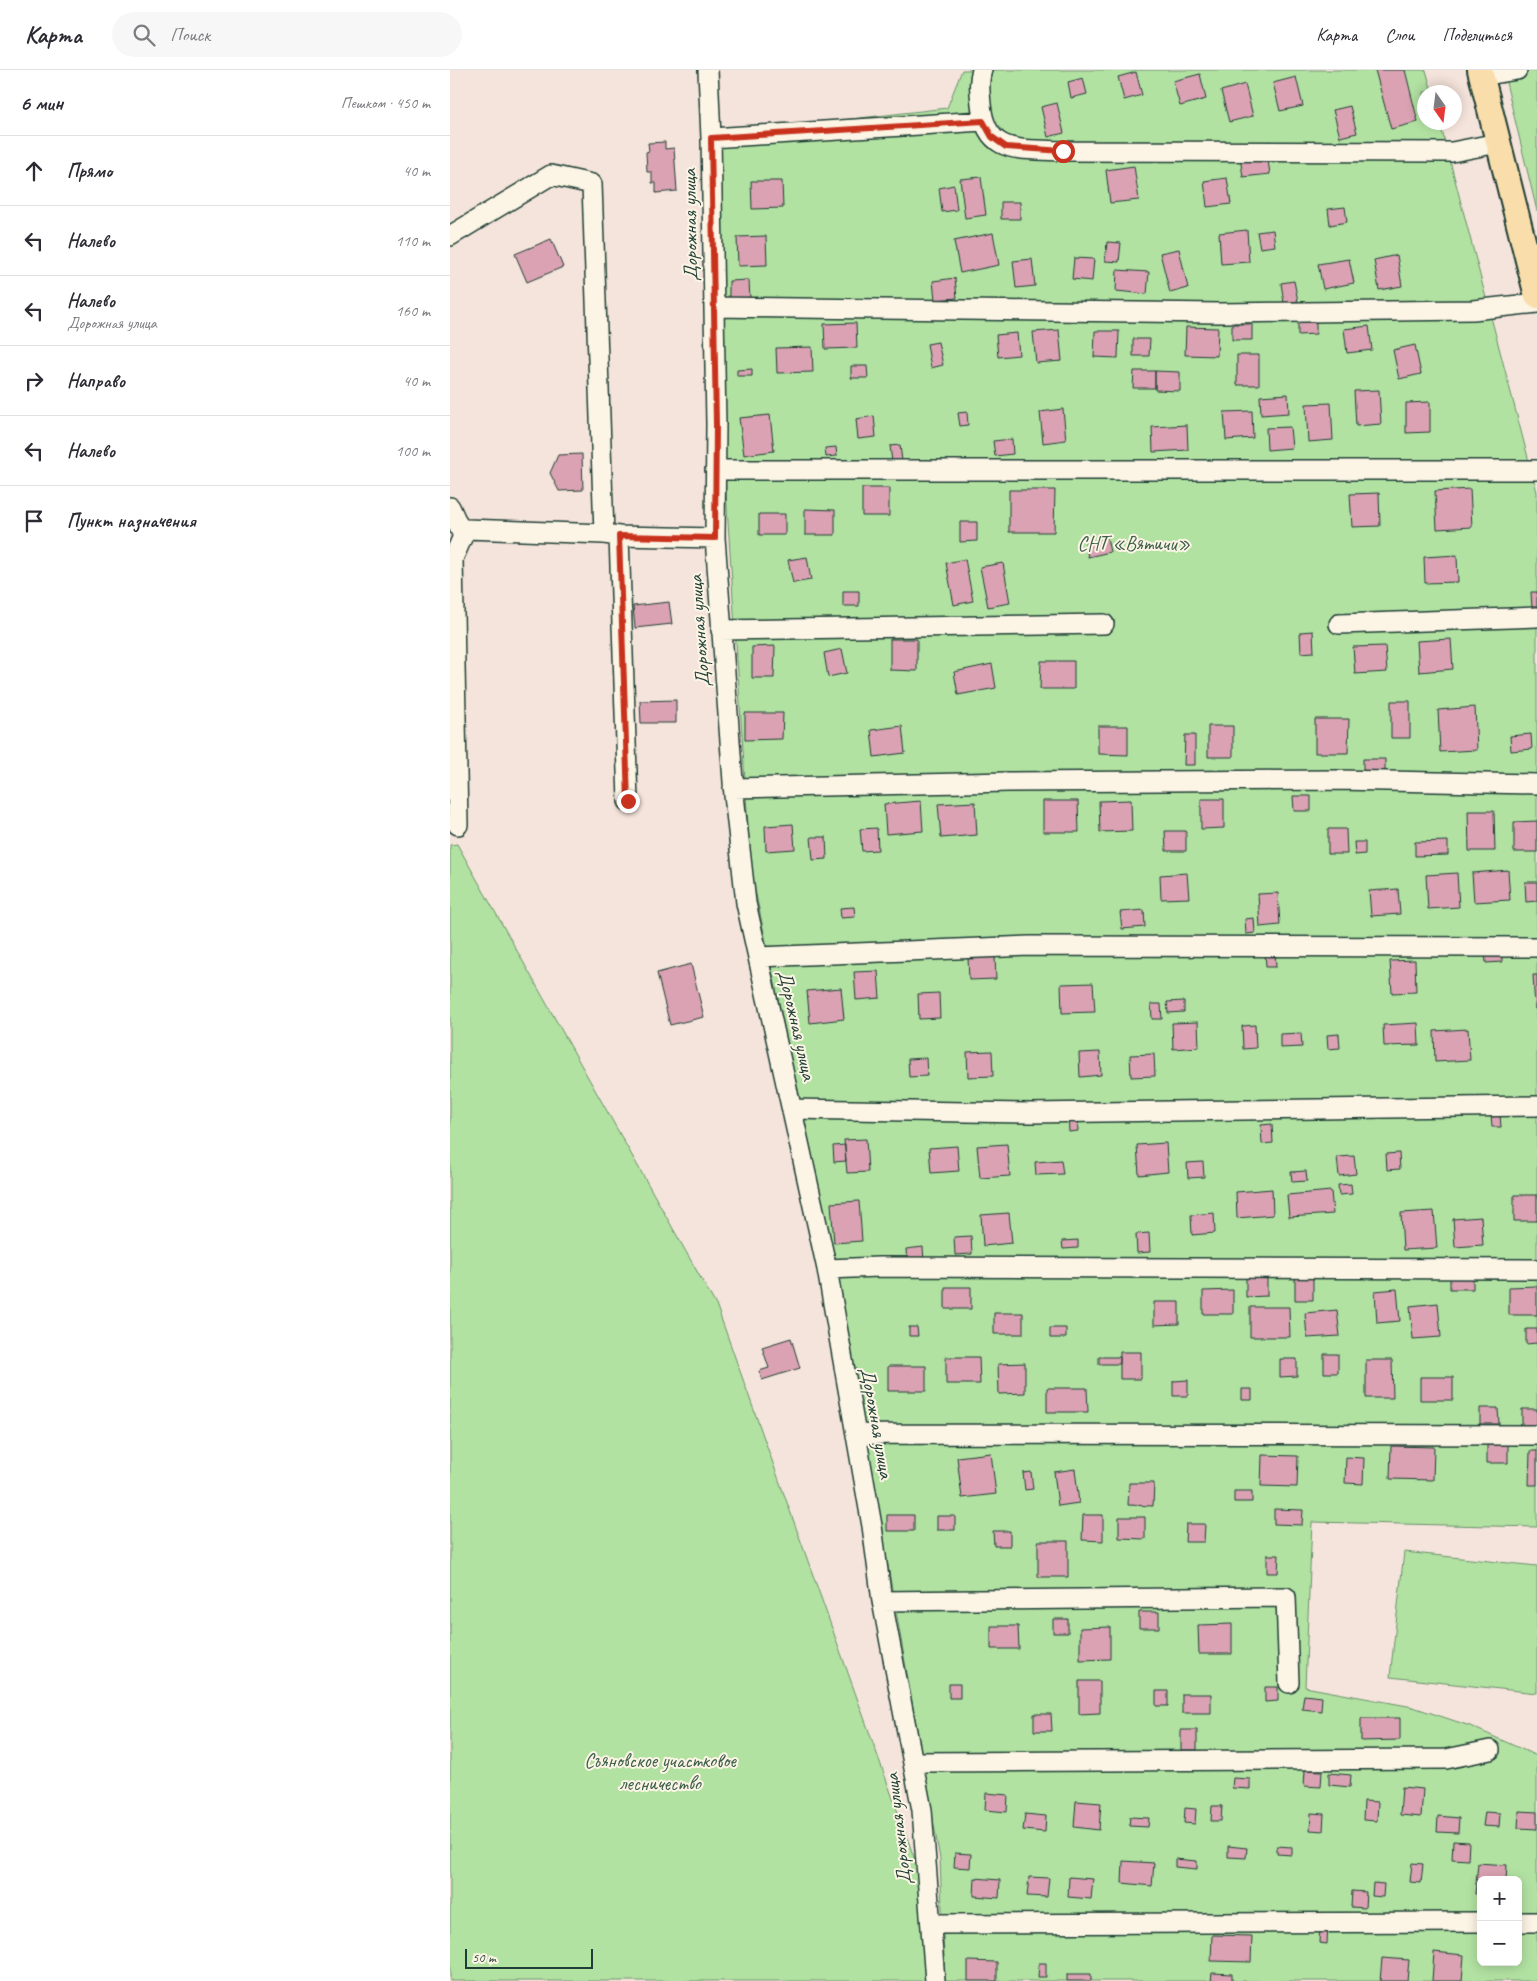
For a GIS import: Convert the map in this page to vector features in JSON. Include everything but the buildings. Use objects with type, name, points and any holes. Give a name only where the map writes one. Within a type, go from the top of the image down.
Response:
[{"type":"main road","points":[[1480,73],[1498,143],[1530,237],[1537,296]]},
{"type":"street","name":"Дорожная улица","points":[[708,70],[714,307],[715,538],[733,788],[746,903],[827,1270],[856,1434],[882,1602],[922,1810],[935,1981]]},
{"type":"street","points":[[982,70],[979,79],[983,121],[992,137],[1006,147],[1063,151],[1452,152],[1498,143]]},
{"type":"street","points":[[1480,73],[1517,70]]},
{"type":"street","points":[[711,138],[983,121]]},
{"type":"street","points":[[450,236],[551,175],[592,184],[628,801]]},
{"type":"street","points":[[714,307],[1222,313],[1473,310],[1537,303]]},
{"type":"street","points":[[715,470],[1537,470]]},
{"type":"street","points":[[450,507],[463,536]]},
{"type":"street","points":[[458,825],[451,559],[466,529],[715,538]]},
{"type":"street","points":[[1338,624],[1537,617]]},
{"type":"street","points":[[721,630],[1104,624]]},
{"type":"street","points":[[733,788],[1009,782],[1338,780],[1537,784]]},
{"type":"street","points":[[758,957],[1030,946],[1537,946]]},
{"type":"street","points":[[792,1109],[1031,1113],[1537,1106]]},
{"type":"street","points":[[827,1270],[879,1267],[1537,1269]]},
{"type":"street","points":[[856,1434],[1537,1434]]},
{"type":"street","points":[[882,1602],[1286,1598],[1289,1684]]},
{"type":"street","points":[[913,1762],[1446,1759],[1490,1750]]},
{"type":"street","points":[[931,1924],[1477,1922]]},
{"type":"street","points":[[1522,1922],[1537,1922]]},
{"type":"green space","name":"СНТ «Вятичи»","points":[[962,70],[1426,70],[1430,85],[1417,85],[1417,130],[1442,130],[1537,492],[1537,1527],[1312,1522],[1305,1687],[1413,1707],[1470,1726],[1537,1756],[1537,1981],[945,1981],[940,1859],[833,1256],[751,871],[725,476],[721,134],[947,108]]},
{"type":"green space","points":[[1503,70],[1537,70],[1537,211]]},
{"type":"green space","name":"Съяновское участковое лесничество","points":[[457,844],[717,1307],[925,1888],[926,1981],[450,1981],[450,845]]},
{"type":"green space","points":[[1404,1552],[1537,1566],[1537,1693],[1390,1677]]},
{"type":"route","points":[[628,801],[619,536],[715,538],[716,424],[711,138],[983,121],[992,137],[1006,147],[1063,151]]}]
